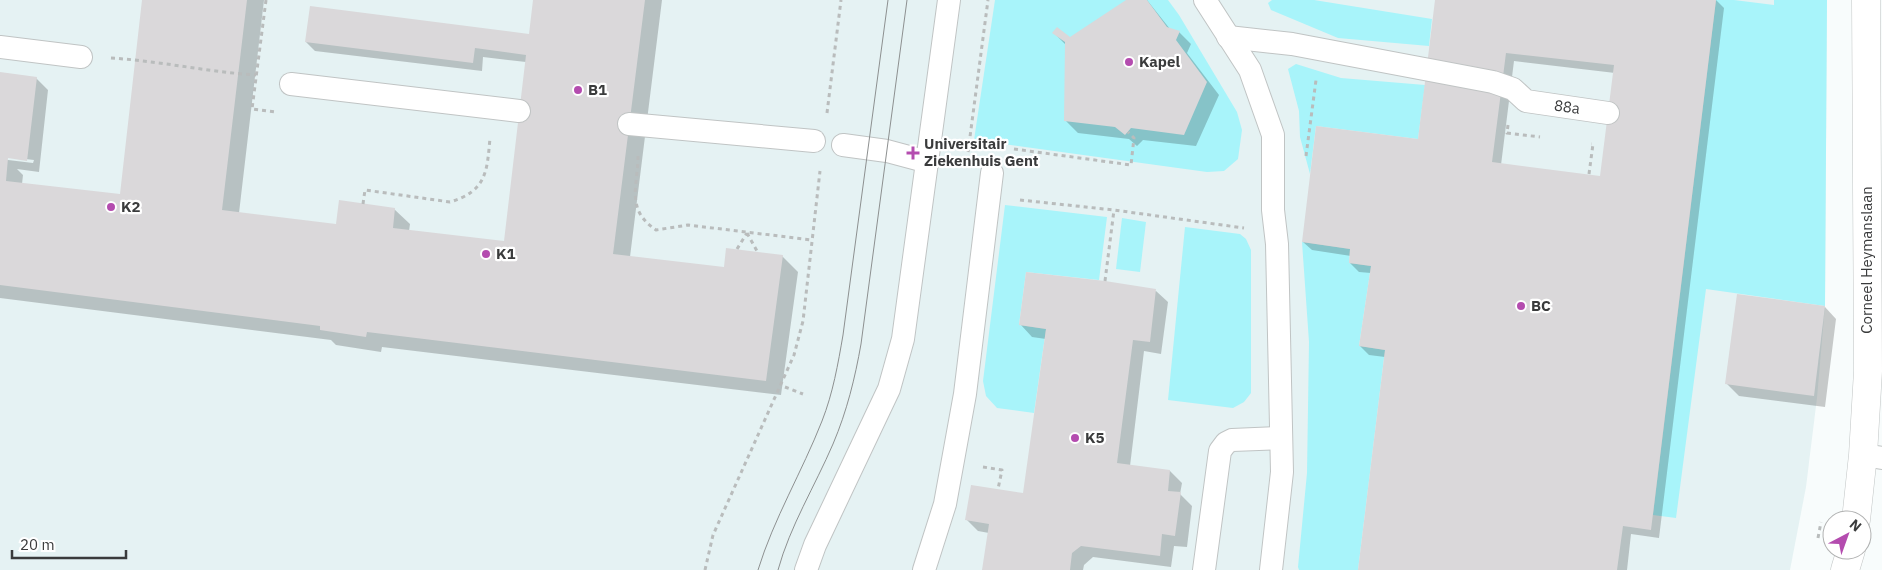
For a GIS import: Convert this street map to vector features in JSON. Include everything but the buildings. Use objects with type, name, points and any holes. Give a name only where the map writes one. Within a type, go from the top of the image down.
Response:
[{"type":"street","name":"Corneel Heymanslaan","points":[[1859,510],[1873,457],[1868,371],[1866,0]]},
{"type":"lane","points":[[806,570],[815,545],[891,380],[903,339],[949,0]]},
{"type":"lane","points":[[1205,0],[1250,70],[1273,135],[1273,210],[1277,244],[1282,472],[1272,570]]},
{"type":"lane","name":"88a","points":[[1228,37],[1292,44],[1493,82],[1513,89],[1526,101],[1608,113]]},
{"type":"lane","points":[[0,47],[81,57]]},
{"type":"lane","points":[[291,84],[519,111]]},
{"type":"lane","points":[[629,124],[814,141]]},
{"type":"lane","points":[[843,146],[887,151],[928,162]]},
{"type":"lane","points":[[924,570],[945,504],[965,394],[992,173]]},
{"type":"lane","points":[[1204,570],[1220,451],[1226,443],[1232,440],[1281,438]]},
{"type":"path","points":[[826,119],[841,0]]},
{"type":"path","points":[[978,144],[969,143],[988,0]]},
{"type":"path","points":[[135,60],[256,75]]},
{"type":"path","points":[[1305,166],[1316,78]]},
{"type":"path","points":[[1509,117],[1507,133],[1545,138]]},
{"type":"path","points":[[1007,148],[1131,165],[1134,138],[1128,132]]},
{"type":"path","points":[[363,204],[365,190],[450,202],[462,198],[482,183],[487,172],[492,133]]},
{"type":"path","points":[[1583,143],[1593,144],[1589,174]]},
{"type":"path","points":[[637,150],[636,203],[647,224],[656,230],[688,225],[812,240]]},
{"type":"path","points":[[705,570],[714,535],[794,355],[803,321],[822,162]]},
{"type":"path","points":[[989,196],[1243,227],[1251,235],[1255,244],[1277,244]]},
{"type":"path","points":[[1105,281],[1114,210]]},
{"type":"path","points":[[737,249],[747,233]]},
{"type":"path","points":[[747,233],[757,252]]},
{"type":"path","points":[[785,387],[803,394]]},
{"type":"shaded area","name":"Universitair Ziekenhuis Gent","points":[[0,0],[1827,0],[1825,306],[1817,398],[1806,487],[1790,570],[0,570]]},
{"type":"shaded area","points":[[995,0],[1168,0],[1237,112],[1242,130],[1238,159],[1224,171],[1207,172],[974,140]]},
{"type":"shaded area","points":[[1272,0],[1314,0],[1432,19],[1429,46],[1338,38],[1271,10],[1268,3]]},
{"type":"shaded area","points":[[1716,0],[1734,0],[1774,5],[1774,0],[1827,0],[1825,306],[1706,289],[1676,518],[1653,515]]},
{"type":"shaded area","points":[[1296,64],[1341,78],[1425,85],[1418,139],[1316,126],[1310,174],[1300,137],[1299,111],[1288,69]]},
{"type":"shaded area","points":[[1005,205],[1107,217],[1099,280],[1026,272],[1019,325],[1046,329],[1034,413],[997,408],[986,396],[983,381]]},
{"type":"shaded area","points":[[1122,218],[1146,222],[1140,272],[1116,269]]},
{"type":"shaded area","points":[[1185,227],[1240,234],[1246,239],[1251,250],[1251,393],[1244,402],[1233,408],[1168,400]]},
{"type":"shaded area","points":[[1302,242],[1350,249],[1349,263],[1371,266],[1359,346],[1385,350],[1358,570],[1299,570],[1298,567],[1307,473],[1309,342]]},
{"type":"tram line","points":[[758,570],[780,513],[822,421],[835,378],[843,335],[888,0]]},
{"type":"tram line","points":[[778,570],[789,538],[838,432],[856,369],[861,344],[907,0]]},
{"type":"place","name":"Kapel","points":[[1129,62]]},
{"type":"place","name":"B1","points":[[578,90]]},
{"type":"place","name":"Universitair Ziekenhuis Gent","points":[[913,153]]},
{"type":"place","name":"K2","points":[[111,207]]},
{"type":"place","name":"K1","points":[[486,254]]},
{"type":"place","name":"BC","points":[[1521,306]]},
{"type":"place","name":"K5","points":[[1075,438]]}]
